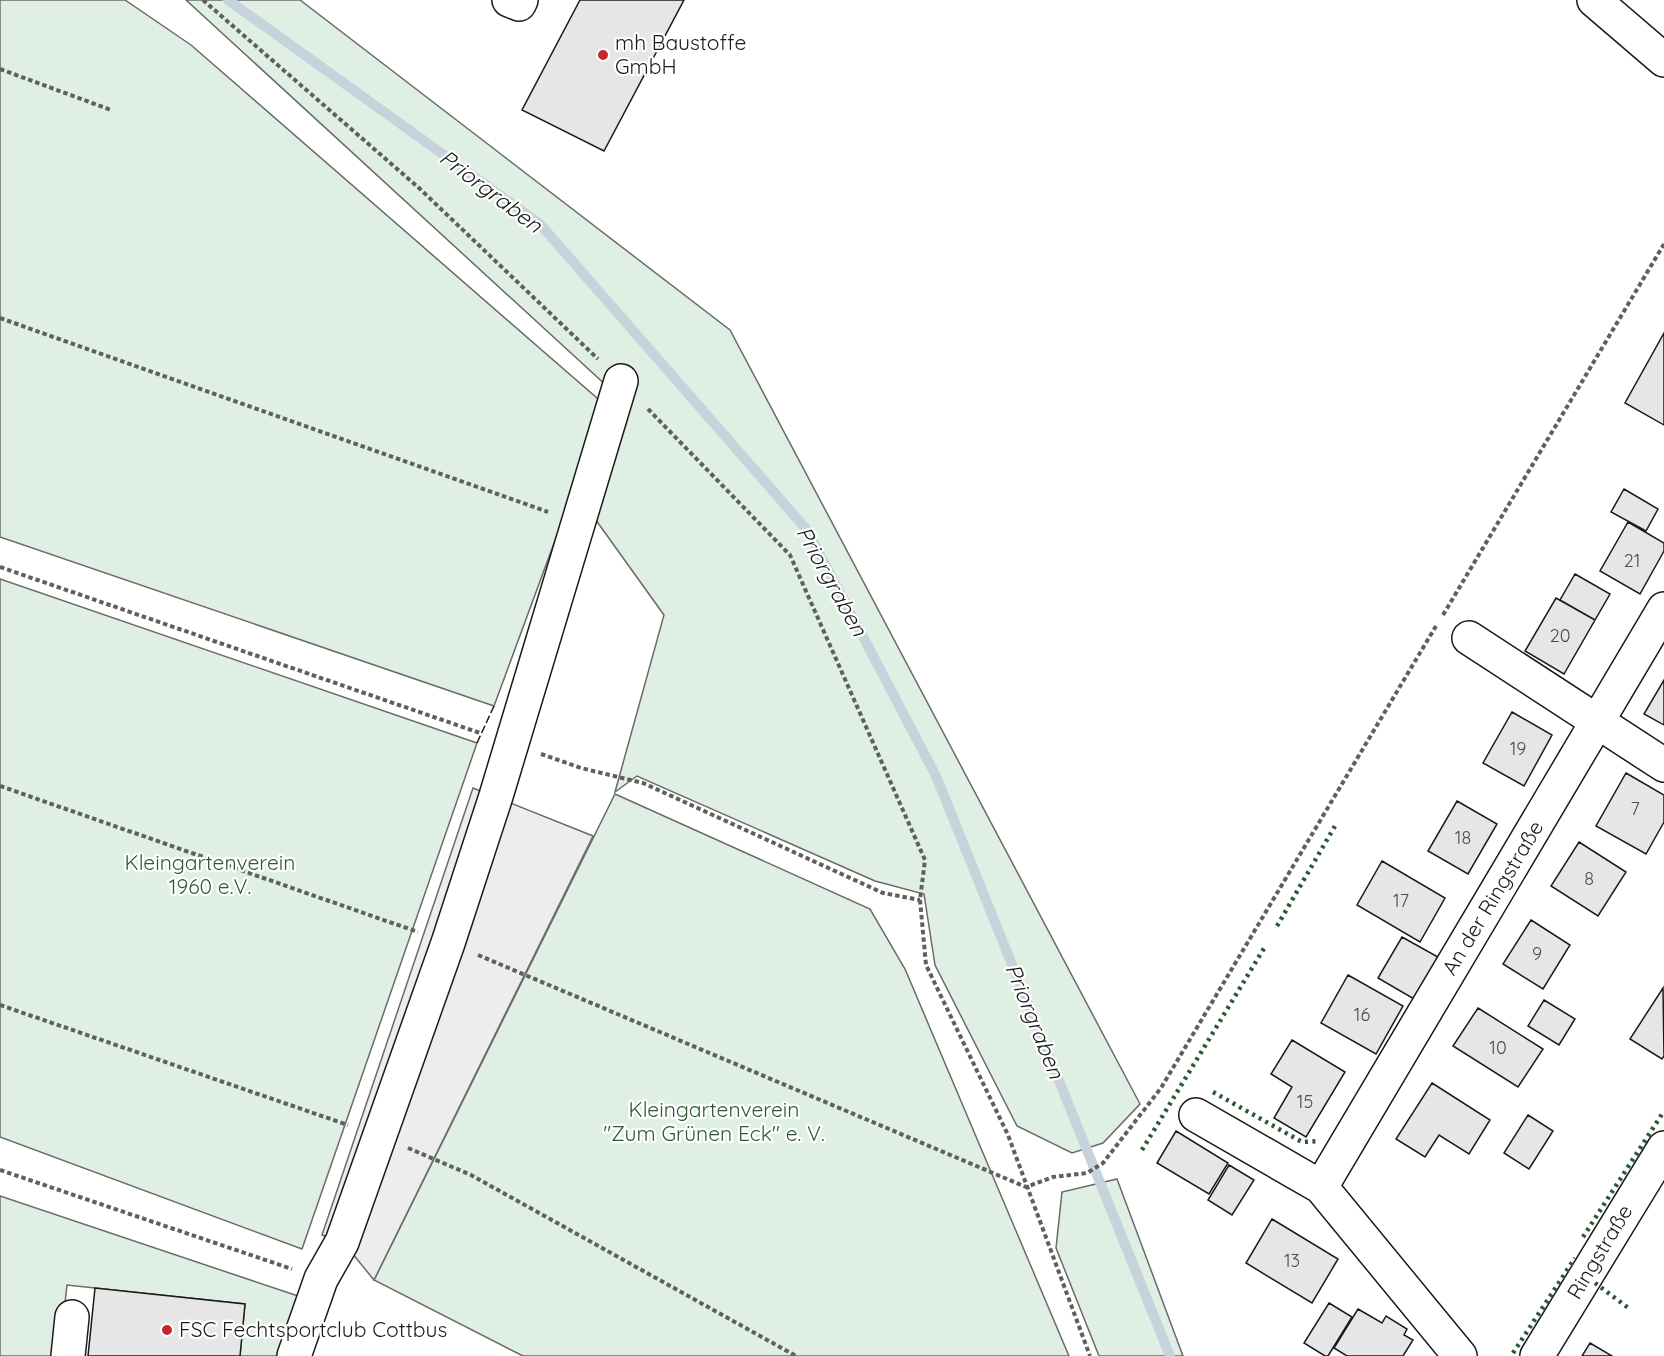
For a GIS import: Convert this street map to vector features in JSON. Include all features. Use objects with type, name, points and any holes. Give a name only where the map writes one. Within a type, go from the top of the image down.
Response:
[{"type":"street","points":[[509,0],[519,4],[521,0]]},
{"type":"street","points":[[1594,0],[1664,60]]},
{"type":"street","points":[[294,1356],[321,1279],[342,1242],[448,943],[580,523],[621,381]]},
{"type":"street","name":"An der Ringstraße","points":[[1321,1187],[1598,724],[1664,609]]},
{"type":"street","points":[[1469,638],[1664,765]]},
{"type":"street","points":[[1196,1115],[1321,1187],[1460,1356]]},
{"type":"street","name":"Ringstraße","points":[[1537,1356],[1664,1148]]},
{"type":"street","points":[[68,1356],[72,1317]]},
{"type":"path","points":[[203,0],[419,188],[621,381],[790,555],[925,860],[920,900],[926,965],[1008,1135],[1090,1356]]},
{"type":"path","points":[[0,69],[111,110]]},
{"type":"path","points":[[0,786],[448,943],[1026,1187],[1053,1177],[1087,1173],[1113,1153],[1161,1088],[1664,244]]},
{"type":"path","points":[[0,318],[580,523]]},
{"type":"path","points":[[0,567],[581,768],[643,783],[883,893],[920,900]]},
{"type":"path","points":[[0,1170],[321,1279]]},
{"type":"green space","points":[[0,0],[125,0],[191,45],[605,405],[494,706],[0,537]]},
{"type":"green space","points":[[186,0],[300,0],[730,330],[1140,1104],[1103,1143],[1072,1153],[1017,1126],[935,965],[924,894],[875,881],[637,776],[615,792],[664,615],[593,516],[621,399]]},
{"type":"green space","name":"Kleingartenverein 1960 e.V.","points":[[0,579],[477,743],[302,1249],[0,1137]]},
{"type":"green space","name":"Kleingartenverein \"Zum Grünen Eck\" e. V.","points":[[615,794],[870,909],[905,969],[1069,1356],[523,1356],[374,1280]]},
{"type":"green space","points":[[1117,1179],[1183,1356],[1099,1356],[1056,1248],[1062,1192]]},
{"type":"green space","points":[[0,1196],[304,1298],[279,1356],[240,1356],[245,1304],[67,1285],[59,1356],[0,1356]]},
{"type":"shaded area","points":[[473,788],[593,836],[374,1280],[343,1242],[322,1235]]},
{"type":"building","name":"mh Baustoffe GmbH","points":[[580,0],[684,0],[604,151],[522,110]]},
{"type":"building","points":[[1664,333],[1664,425],[1625,403]]},
{"type":"building","points":[[1624,489],[1658,509],[1646,531],[1611,512]]},
{"type":"building","points":[[1628,522],[1664,543],[1664,551],[1640,594],[1600,571]]},
{"type":"building","points":[[1575,574],[1610,594],[1595,620],[1560,600]]},
{"type":"building","points":[[1556,598],[1595,620],[1564,674],[1525,651]]},
{"type":"building","points":[[1664,680],[1664,725],[1644,714]]},
{"type":"building","points":[[1512,712],[1552,735],[1524,786],[1483,763]]},
{"type":"building","points":[[1626,773],[1664,795],[1664,822],[1646,854],[1596,826]]},
{"type":"building","points":[[1457,801],[1497,824],[1468,874],[1428,851]]},
{"type":"building","points":[[1579,842],[1626,872],[1598,916],[1551,886]]},
{"type":"building","points":[[1382,861],[1445,898],[1420,942],[1357,905]]},
{"type":"building","points":[[1531,920],[1570,945],[1543,989],[1503,964]]},
{"type":"building","points":[[1402,937],[1438,957],[1414,999],[1378,978]]},
{"type":"building","points":[[1348,975],[1403,1006],[1376,1054],[1321,1023]]},
{"type":"building","points":[[1663,988],[1664,1056],[1662,1059],[1630,1039]]},
{"type":"building","points":[[1544,1000],[1575,1019],[1559,1045],[1528,1026]]},
{"type":"building","points":[[1478,1008],[1543,1049],[1518,1087],[1453,1046]]},
{"type":"building","points":[[1292,1040],[1345,1072],[1306,1137],[1274,1118],[1292,1087],[1271,1074]]},
{"type":"building","points":[[1432,1083],[1490,1120],[1469,1154],[1439,1135],[1425,1157],[1396,1139]]},
{"type":"building","points":[[1528,1115],[1553,1131],[1529,1169],[1504,1153]]},
{"type":"building","points":[[1176,1131],[1228,1163],[1209,1194],[1157,1163]]},
{"type":"building","points":[[1229,1165],[1254,1180],[1232,1215],[1208,1200]]},
{"type":"building","points":[[1272,1219],[1338,1259],[1312,1303],[1246,1263]]},
{"type":"building","name":"FSC Fechtsportclub Cottbus","points":[[95,1288],[245,1304],[240,1356],[88,1356]]},
{"type":"building","points":[[1329,1303],[1352,1317],[1328,1356],[1325,1356],[1304,1343]]},
{"type":"building","points":[[1358,1309],[1382,1323],[1386,1316],[1407,1329],[1404,1335],[1413,1340],[1403,1356],[1347,1356],[1334,1348]]},
{"type":"building","points":[[1590,1343],[1612,1356],[1582,1356]]},
{"type":"waterway","name":"Priorgraben","points":[[228,0],[540,224],[807,530],[936,776],[1170,1356]]},
{"type":"hedge","points":[[1277,926],[1335,826]]},
{"type":"hedge","points":[[1142,1150],[1266,945]]},
{"type":"hedge","points":[[1213,1092],[1302,1142],[1319,1141]]},
{"type":"hedge","points":[[1583,1237],[1664,1111]]},
{"type":"hedge","points":[[1513,1353],[1575,1258]]},
{"type":"hedge","points":[[1595,1283],[1631,1310]]},
{"type":"fence","points":[[477,743],[494,706]]},
{"type":"place","name":"mh Baustoffe GmbH","points":[[603,55]]},
{"type":"place","name":"FSC Fechtsportclub Cottbus","points":[[167,1330]]}]
